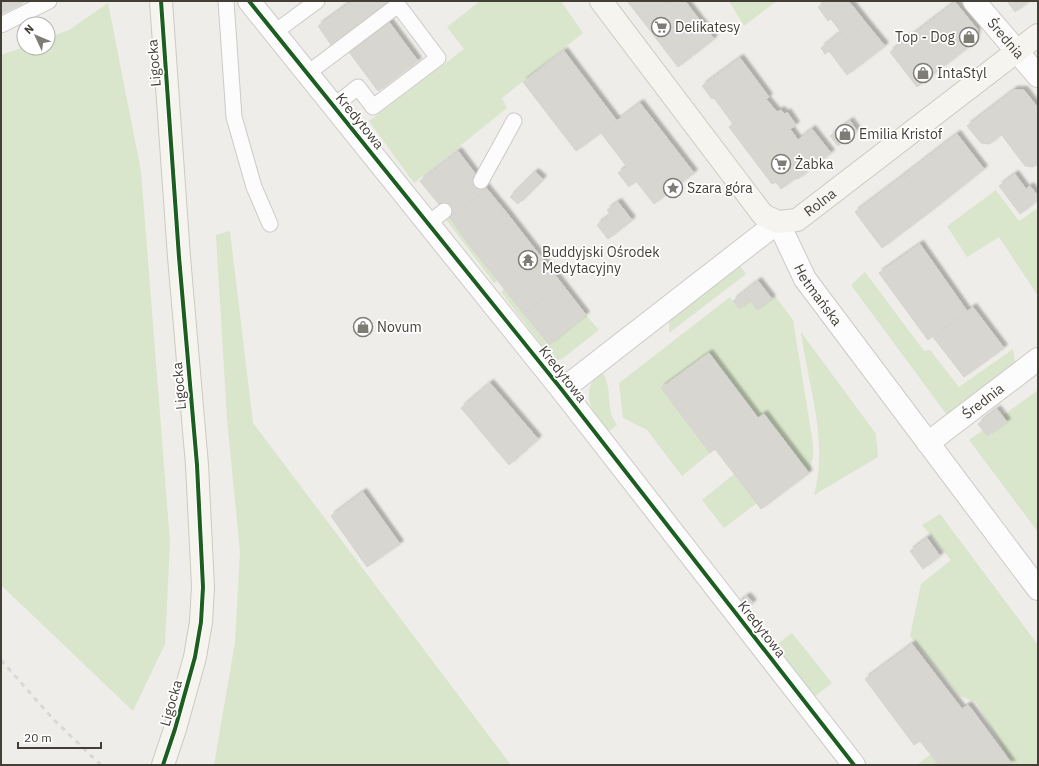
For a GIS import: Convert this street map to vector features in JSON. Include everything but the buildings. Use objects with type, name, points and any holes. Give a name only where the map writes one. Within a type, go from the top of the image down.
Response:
[{"type":"street","name":"Ligocka","points":[[161,1],[179,256],[199,496],[203,587],[201,622],[195,657],[176,729],[163,765]]},
{"type":"street","name":"Kredytowa","points":[[249,1],[334,106],[436,217],[562,390],[854,765]]},
{"type":"street","points":[[562,390],[778,222],[763,215],[602,1]]},
{"type":"street","name":"Średnia","points":[[974,1],[1038,76]]},
{"type":"street","name":"Rolna","points":[[778,222],[797,220],[1038,35]]},
{"type":"street","name":"Hetmańska","points":[[778,222],[805,279],[1038,589]]},
{"type":"street","name":"Średnia","points":[[928,444],[1038,359]]},
{"type":"lane","points":[[1,25],[49,1]]},
{"type":"lane","points":[[226,1],[234,118],[254,187],[270,224]]},
{"type":"lane","points":[[275,32],[317,1]]},
{"type":"lane","points":[[308,73],[398,5],[438,58],[373,107],[358,87],[334,106]]},
{"type":"lane","points":[[481,181],[514,121]]},
{"type":"green space","points":[[480,1],[561,1],[583,33],[502,98],[507,108],[414,183],[369,121],[464,49],[447,27]]},
{"type":"green space","points":[[729,1],[777,1],[744,26]]},
{"type":"green space","points":[[108,3],[141,171],[170,542],[165,644],[133,711],[1,585],[1,55],[16,50],[16,56],[56,56],[56,35],[69,30]]},
{"type":"green space","points":[[996,190],[1019,221],[1038,208],[1038,296],[999,237],[967,257],[947,226]]},
{"type":"green space","points":[[448,216],[498,281],[494,283],[445,218]]},
{"type":"green space","points":[[230,231],[253,423],[511,765],[214,765],[235,642],[240,552],[227,419],[216,235]]},
{"type":"green space","points":[[739,265],[746,274],[669,333],[669,320]]},
{"type":"green space","points":[[865,272],[924,351],[930,350],[959,387],[1013,349],[1015,362],[947,415],[851,285]]},
{"type":"green space","points":[[505,289],[548,345],[586,315],[599,330],[562,359],[556,360],[550,356],[501,292]]},
{"type":"green space","points":[[775,296],[793,320],[813,444],[813,457],[809,473],[764,414],[758,418],[709,353],[661,388],[710,453],[682,476],[647,430],[623,418],[619,383],[730,297],[739,309],[750,301],[757,310]]},
{"type":"green space","points":[[801,332],[876,434],[878,457],[814,495],[818,475],[818,434],[816,414]]},
{"type":"green space","points":[[602,372],[608,385],[611,412],[617,425],[607,433],[593,410],[589,394],[590,386],[594,379]]},
{"type":"green space","points":[[1038,390],[1038,532],[969,440],[983,430],[988,436],[1007,422],[1002,416]]},
{"type":"green space","points":[[734,474],[757,503],[724,528],[702,500]]},
{"type":"green space","points":[[940,514],[1038,645],[1037,765],[1011,765],[1012,764],[976,702],[960,696],[910,636],[921,584],[951,560],[922,525]]},
{"type":"green space","points":[[792,633],[832,683],[813,698],[773,647]]},
{"type":"green space","points":[[931,754],[939,765],[917,765]]},
{"type":"railway","points":[[1,660],[55,721],[101,765]]},
{"type":"cycle path","points":[[161,1],[179,257],[197,465],[203,587],[201,622],[195,657],[175,729],[163,765]]},
{"type":"cycle path","points":[[249,1],[562,390],[854,765]]},
{"type":"place","name":"Delikatesy","points":[[661,27]]},
{"type":"place","name":"Top - Dog","points":[[969,37]]},
{"type":"place","name":"IntaStyl","points":[[923,73]]},
{"type":"place","name":"Emilia Kristof","points":[[845,134]]},
{"type":"place","name":"Żabka","points":[[781,164]]},
{"type":"place","name":"Szara góra","points":[[673,188]]},
{"type":"place","name":"Buddyjski Ośrodek Medytacyjny","points":[[528,260]]},
{"type":"place","name":"Novum","points":[[363,327]]}]
